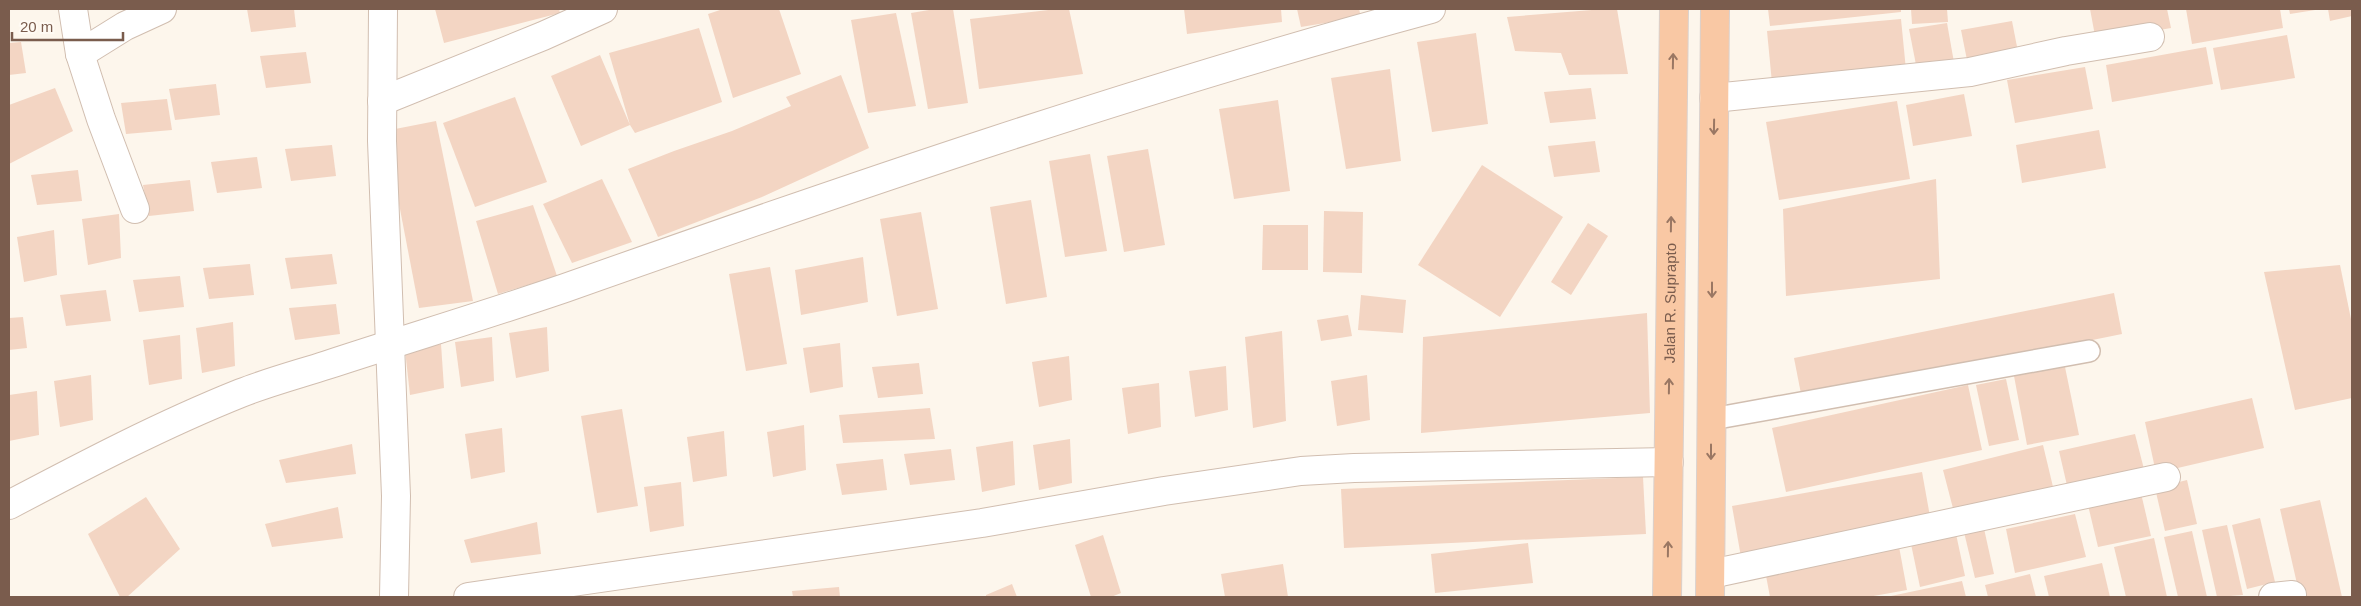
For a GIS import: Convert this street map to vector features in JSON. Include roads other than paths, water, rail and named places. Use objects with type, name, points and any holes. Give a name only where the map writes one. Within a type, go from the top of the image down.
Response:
[{"type":"highway","name":"Jalan R. Suprapto","points":[[1667,597],[1674,9]]},
{"type":"highway","points":[[1710,586],[1715,9]]},
{"type":"street","points":[[73,9],[80,54],[135,209]]},
{"type":"street","points":[[80,54],[125,26],[162,9]]},
{"type":"street","points":[[383,9],[382,101],[389,344],[396,496],[394,597]]},
{"type":"street","points":[[382,101],[543,36],[603,9]]},
{"type":"street","points":[[9,505],[112,451],[242,392],[389,344],[496,312],[705,238],[1147,93],[1250,60],[1431,9]]},
{"type":"street","points":[[1714,98],[1970,72],[2066,52],[2150,38]]},
{"type":"street","points":[[468,597],[973,525],[1164,491],[1301,471],[1354,468],[1669,462]]},
{"type":"street","points":[[1710,586],[2166,477]]},
{"type":"lane","points":[[1712,419],[2089,351]]}]
